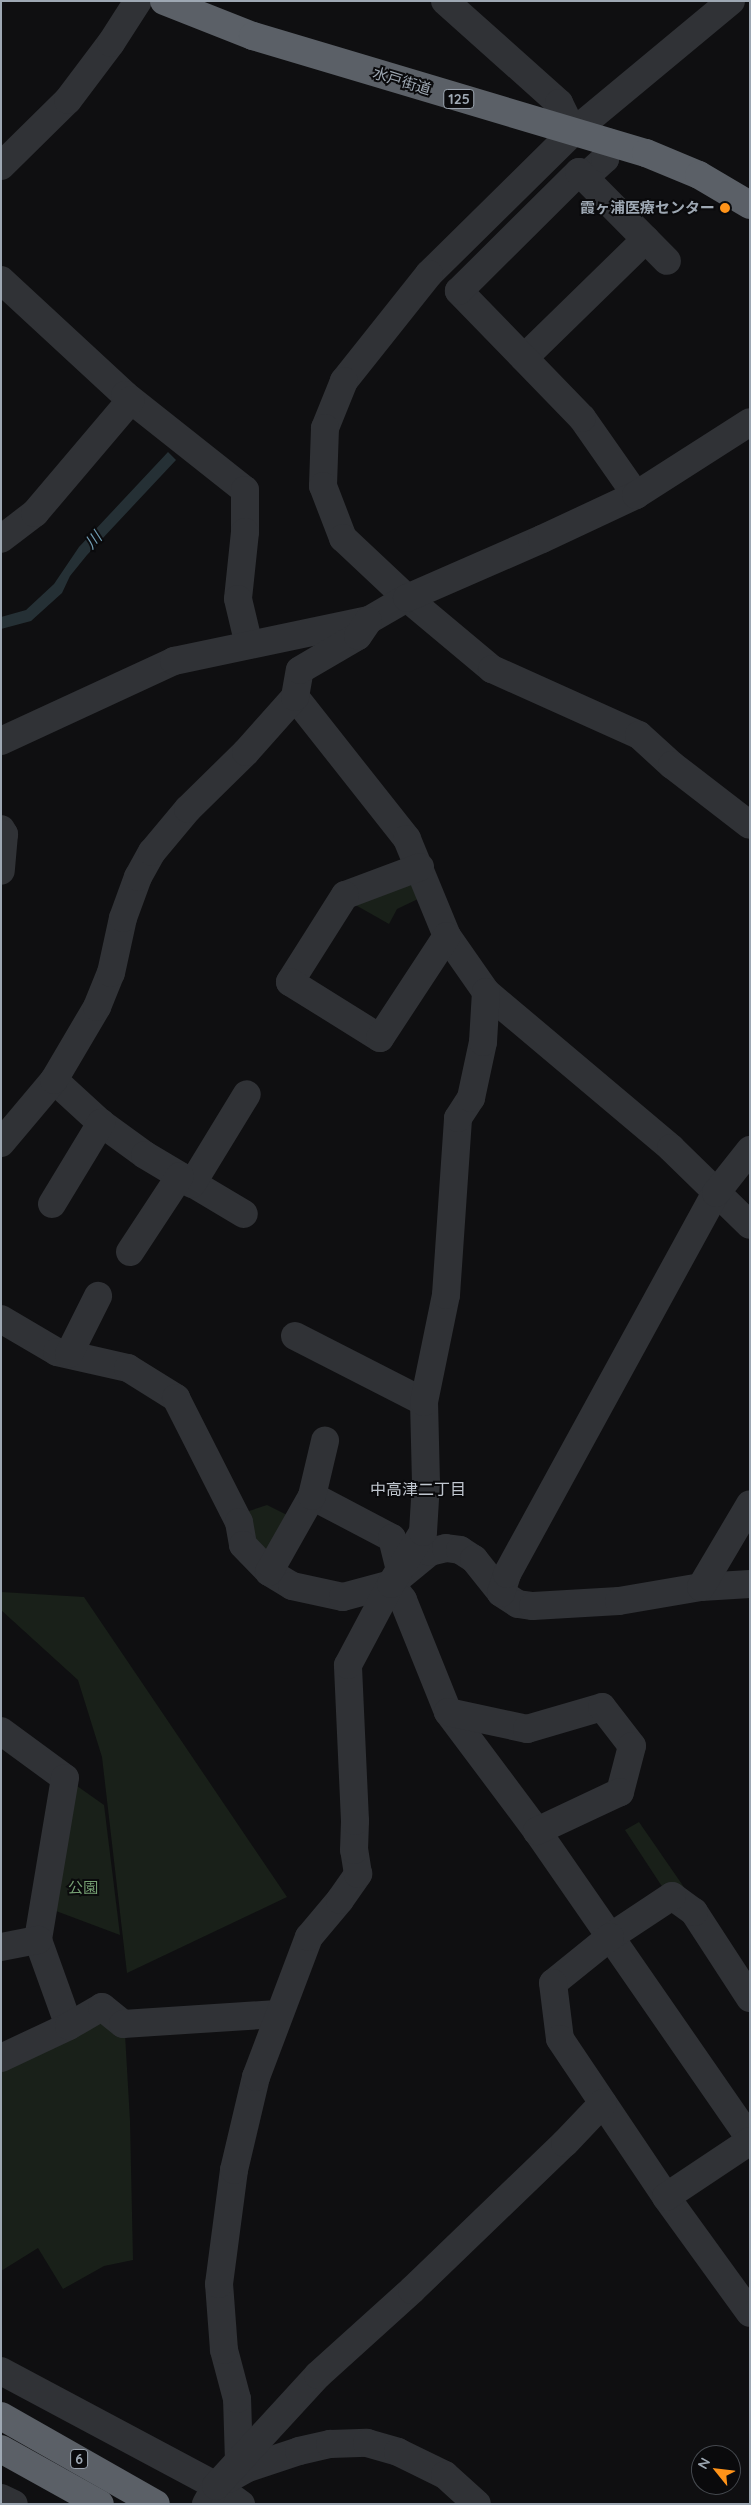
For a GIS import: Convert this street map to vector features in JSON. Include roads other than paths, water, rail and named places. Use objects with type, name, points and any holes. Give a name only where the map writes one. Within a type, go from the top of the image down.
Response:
[{"type":"highway","name":"水戸街道","points":[[164,1],[253,36],[674,163],[714,183],[750,205]]},
{"type":"highway","name":"6","points":[[1,2416],[156,2504]]},
{"type":"highway","name":"6","points":[[1,2449],[100,2504]]},
{"type":"street","points":[[1,166],[68,100],[111,44],[138,1]]},
{"type":"street","points":[[445,1],[559,103],[573,132]]},
{"type":"street","points":[[731,1],[573,132],[429,274],[344,381],[325,428],[323,486],[343,538],[407,598],[492,669],[639,735],[672,765],[750,825]]},
{"type":"street","points":[[585,177],[605,159],[609,142]]},
{"type":"street","points":[[636,495],[582,418],[459,291],[579,172],[667,260]]},
{"type":"street","points":[[524,358],[646,239]]},
{"type":"street","points":[[1,280],[131,400],[245,490],[245,532],[238,598],[249,645]]},
{"type":"street","points":[[1,540],[35,513],[131,400]]},
{"type":"street","points":[[1,741],[174,661],[369,620],[407,598],[542,539],[636,495],[750,422]]},
{"type":"street","points":[[1,1143],[54,1080],[97,1007],[111,973],[123,918],[138,877],[152,852],[188,808],[246,752],[295,697],[300,670],[358,636],[369,620]]},
{"type":"street","points":[[295,697],[408,840],[447,936],[486,992],[671,1148],[750,1225]]},
{"type":"street","points":[[1,829],[4,834],[1,871]]},
{"type":"street","points":[[420,867],[345,895],[290,982],[380,1038],[447,936]]},
{"type":"street","points":[[239,2461],[237,2399],[224,2350],[219,2284],[234,2170],[256,2076],[278,2014],[309,1937],[340,1900],[358,1874],[354,1850],[355,1821],[348,1665],[395,1576],[423,1532],[426,1483],[424,1402],[446,1295],[458,1118],[471,1098],[473,1089],[483,1042],[486,992]]},
{"type":"street","points":[[54,1080],[102,1123],[145,1156],[244,1214]]},
{"type":"street","points":[[130,1252],[186,1180],[247,1094]]},
{"type":"street","points":[[52,1204],[102,1123]]},
{"type":"street","points":[[501,1592],[507,1574],[716,1193],[750,1150]]},
{"type":"street","points":[[69,1354],[98,1296]]},
{"type":"street","points":[[1,1320],[57,1352],[128,1368],[176,1398],[239,1522],[243,1545],[269,1572],[292,1586],[343,1597],[395,1576],[430,1552],[446,1548],[460,1550],[474,1559],[501,1592],[518,1604],[533,1606],[619,1601],[701,1587],[750,1584]]},
{"type":"street","points":[[295,1336],[424,1402]]},
{"type":"street","points":[[269,1572],[312,1496],[324,1441]]},
{"type":"street","points":[[312,1496],[392,1538],[395,1576],[448,1712],[537,1831],[750,2140],[666,2197]]},
{"type":"street","points":[[701,1587],[750,1504]]},
{"type":"street","points":[[448,1712],[527,1729],[602,1707],[632,1746],[620,1792],[537,1831]]},
{"type":"street","points":[[1,1730],[65,1778],[38,1940],[69,2026]]},
{"type":"street","points":[[750,1998],[694,1912],[672,1896],[610,1937],[554,1983],[560,2039],[666,2197],[750,2313]]},
{"type":"street","points":[[1,1947],[38,1940]]},
{"type":"street","points":[[1,2058],[69,2026],[102,2007],[123,2024],[278,2014]]},
{"type":"street","points":[[210,2496],[239,2461],[318,2375],[419,2284],[565,2143],[603,2103]]},
{"type":"street","points":[[1,2371],[210,2496],[241,2504]]},
{"type":"street","points":[[210,2496],[248,2468],[299,2451],[330,2444],[367,2443],[398,2452],[445,2475],[478,2504]]},
{"type":"street","points":[[1,2498],[14,2504]]},
{"type":"water","name":"川","points":[[168,452],[176,460],[87,555],[70,576],[62,593],[31,621],[1,629],[1,617],[26,610],[54,584],[79,547]]},
{"type":"place","name":"霞ヶ浦医療センター","points":[[725,208]]},
{"type":"district","name":"中高津二丁目","points":[[418,1489]]},
{"type":"park label","name":"公園","points":[[83,1888]]}]
